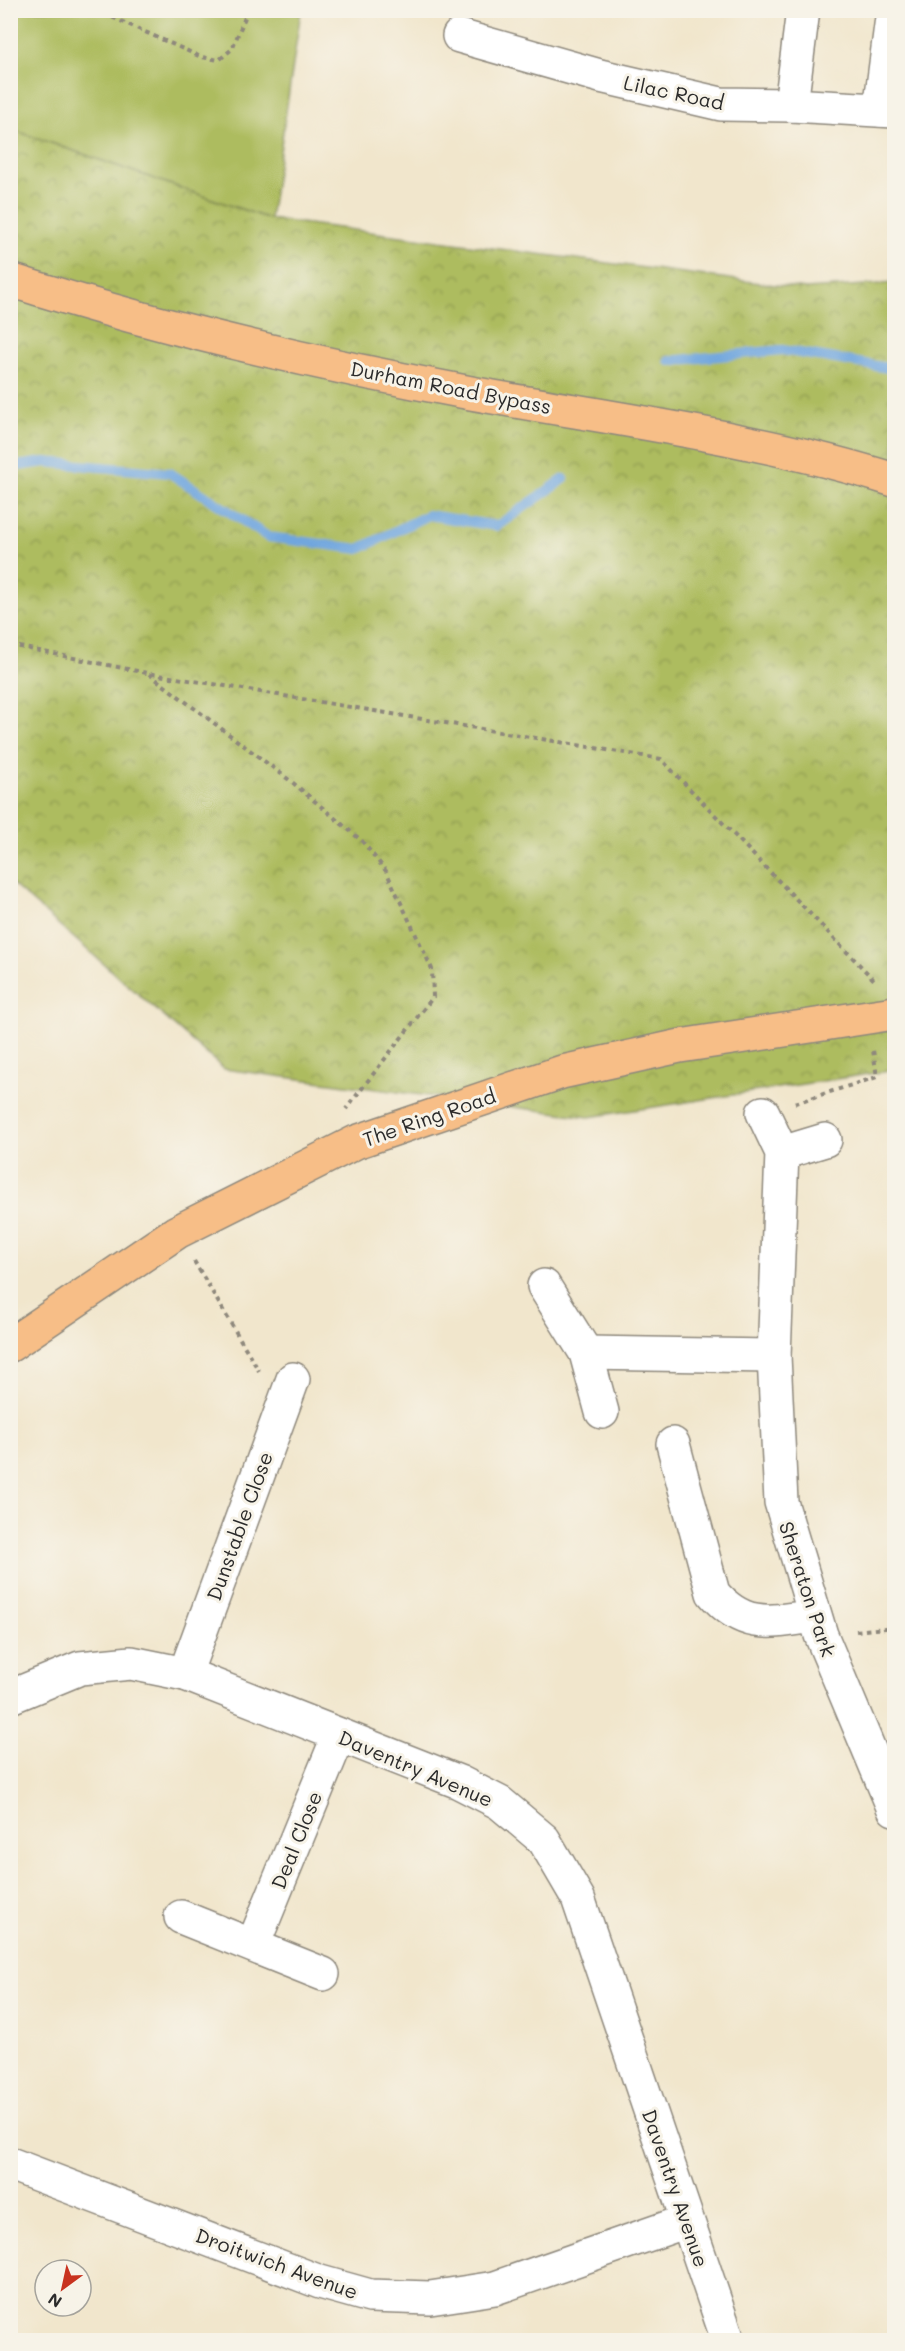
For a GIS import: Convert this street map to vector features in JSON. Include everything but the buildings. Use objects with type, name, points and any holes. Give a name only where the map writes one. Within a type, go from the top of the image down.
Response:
[{"type":"main road","name":"Durham Road Bypass","points":[[10,280],[93,307],[282,354],[470,393],[618,417],[737,441],[849,466],[894,480]]},
{"type":"main road","name":"The Ring Road","points":[[10,1345],[177,1232],[356,1142],[562,1072],[680,1046],[881,1016]]},
{"type":"street","points":[[791,105],[803,10]]},
{"type":"street","points":[[887,110],[893,10]]},
{"type":"street","name":"Lilac Road","points":[[463,19],[600,76],[721,104],[887,110]]},
{"type":"street","name":"Sheraton Park","points":[[763,1113],[782,1154],[774,1356],[781,1502],[820,1635],[894,1809]]},
{"type":"street","points":[[782,1154],[825,1140]]},
{"type":"street","points":[[544,1286],[586,1353],[602,1412]]},
{"type":"street","points":[[586,1353],[774,1356]]},
{"type":"street","name":"Dunstable Close","points":[[185,1674],[293,1379]]},
{"type":"street","points":[[674,1444],[707,1574],[719,1600],[724,1606],[754,1622],[814,1616]]},
{"type":"street","name":"Daventry Avenue","points":[[10,1697],[80,1668],[131,1664],[185,1674],[469,1787],[500,1803],[544,1840],[578,1898],[728,2340]]},
{"type":"street","name":"Deal Close","points":[[253,1945],[339,1736]]},
{"type":"street","points":[[181,1917],[324,1974]]},
{"type":"street","name":"Droitwich Avenue","points":[[10,2164],[320,2282],[369,2296],[430,2298],[495,2288],[687,2221]]},
{"type":"path","points":[[96,10],[201,57],[219,60],[232,49],[248,10]]},
{"type":"path","points":[[10,645],[147,673],[661,759],[883,988],[862,993],[881,1016],[877,1077],[763,1113]]},
{"type":"path","points":[[147,673],[292,783],[362,841],[386,871],[432,969],[433,997],[343,1113],[356,1142]]},
{"type":"path","points":[[177,1232],[282,1410]]},
{"type":"green space","points":[[11,10],[301,11],[270,219],[11,129]]},
{"type":"green space","points":[[11,129],[270,219],[806,289],[894,283],[894,1070],[589,1117],[224,1069],[11,883]]},
{"type":"waterway","points":[[669,361],[782,350],[894,369]]},
{"type":"waterway","points":[[10,467],[45,462],[170,473],[268,537],[359,549],[428,515],[497,526],[564,479]]}]
